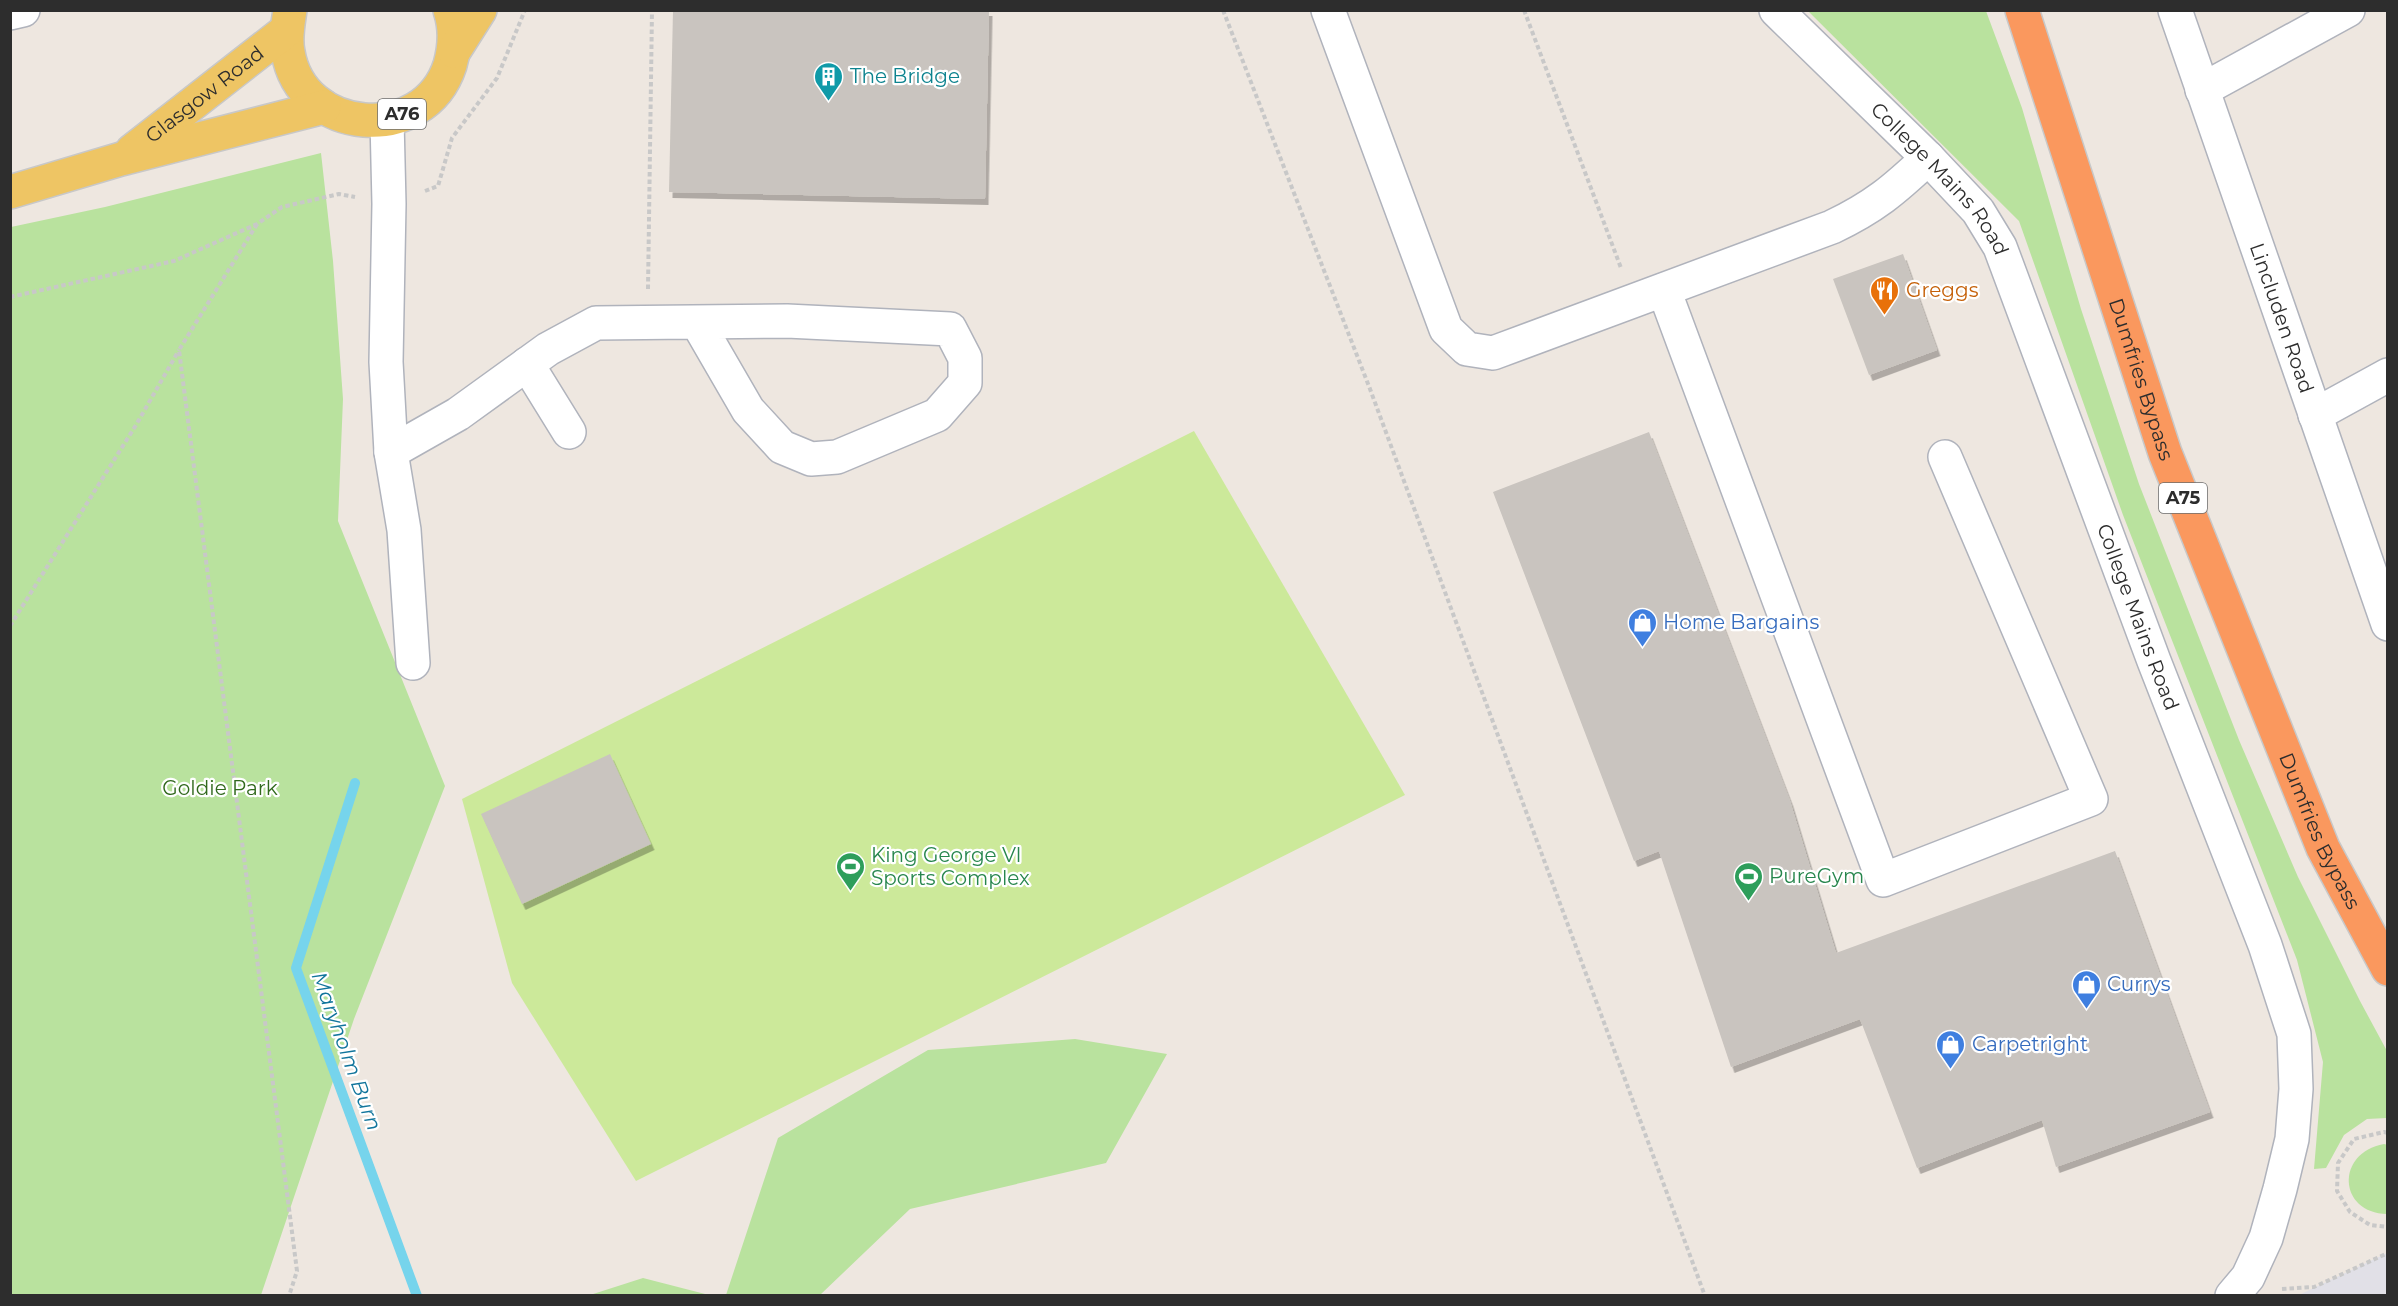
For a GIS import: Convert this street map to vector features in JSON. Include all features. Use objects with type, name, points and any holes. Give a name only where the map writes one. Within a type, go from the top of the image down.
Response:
[{"type":"highway","name":"Dumfries Bypass","points":[[2022,10],[2165,453],[2323,848],[2388,969]]},
{"type":"main road","name":"A76","points":[[450,10],[454,21],[454,51]]},
{"type":"main road","name":"A76","points":[[288,20],[288,52],[295,74],[307,92],[324,107],[344,117],[365,121],[387,120],[412,111],[431,96],[446,75],[454,51],[480,10]]},
{"type":"main road","name":"Glasgow Road","points":[[121,159],[288,20]]},
{"type":"main road","name":"Glasgow Road","points":[[10,192],[121,159],[324,107]]},
{"type":"street","points":[[10,13],[23,10]]},
{"type":"street","points":[[1328,10],[1446,330],[1467,349],[1493,353],[1832,227],[1866,211],[1894,190],[1928,158]]},
{"type":"street","name":"College Mains Road","points":[[1776,10],[1928,158],[1978,211],[2000,247],[2154,661],[2265,945],[2294,1034],[2296,1089],[2293,1129],[2266,1239],[2248,1277],[2232,1296]]},
{"type":"street","name":"Lincluden Road","points":[[2175,10],[2388,624]]},
{"type":"street","points":[[2202,90],[2349,10]]},
{"type":"street","points":[[387,120],[386,362],[391,452],[404,530],[413,663]]},
{"type":"street","points":[[1664,290],[1883,880],[2091,799],[1945,457]]},
{"type":"street","points":[[391,452],[458,414],[548,349],[596,323],[787,321],[950,329],[965,358],[965,382],[937,415],[837,458],[811,459],[782,447],[748,410],[697,322]]},
{"type":"street","points":[[527,364],[569,432]]},
{"type":"street","points":[[2315,415],[2388,375]]},
{"type":"path","points":[[10,297],[174,261],[257,224],[282,207],[339,194],[388,204],[438,186],[452,138],[497,78],[525,10]]},
{"type":"path","points":[[648,323],[652,10]]},
{"type":"path","points":[[1223,10],[1374,400],[1705,1296]]},
{"type":"path","points":[[1524,10],[1633,302]]},
{"type":"path","points":[[10,626],[136,426],[179,350],[257,224]]},
{"type":"path","points":[[179,350],[297,1270],[289,1296]]},
{"type":"path","points":[[2388,1133],[2384,1131],[2354,1139],[2338,1163],[2337,1191],[2350,1212],[2370,1225],[2388,1227]]},
{"type":"path","points":[[2279,1289],[2314,1287],[2388,1252]]},
{"type":"shaded area","points":[[2387,1253],[2387,1295],[2299,1295]]},
{"type":"green space","points":[[1808,11],[1986,11],[2022,108],[2081,309],[2139,484],[2239,740],[2298,877],[2387,1051],[2387,1118],[2367,1119],[2344,1135],[2326,1168],[2314,1169],[2323,1062],[2297,960],[2123,515],[2019,221]]},
{"type":"green space","name":"Goldie Park","points":[[321,153],[333,261],[343,399],[338,521],[445,786],[354,1019],[261,1295],[11,1295],[11,227],[105,207]]},
{"type":"green space","name":"King George VI Sports Complex","points":[[1194,431],[1405,795],[636,1181],[512,983],[462,799]]},
{"type":"green space","points":[[1075,1039],[1167,1054],[1106,1163],[910,1209],[820,1295],[726,1295],[778,1138],[928,1050]]},
{"type":"green space","points":[[2384,1144],[2388,1145],[2387,1214],[2371,1211],[2359,1204],[2352,1194],[2349,1182],[2350,1170],[2357,1159],[2368,1150]]},
{"type":"green space","points":[[643,1278],[709,1295],[590,1295]]},
{"type":"building","name":"The Bridge","points":[[673,10],[989,10],[985,199],[669,192]]},
{"type":"building","name":"Greggs","points":[[1903,254],[1937,350],[1869,375],[1833,279]]},
{"type":"building","points":[[1649,432],[1790,801],[1836,953],[2115,851],[2210,1112],[2056,1167],[2042,1120],[1917,1168],[1860,1019],[1731,1067],[1659,851],[1634,861],[1493,492]]},
{"type":"building","points":[[610,754],[651,844],[522,904],[481,814]]},
{"type":"waterway","name":"Maryholm Burn","points":[[355,783],[296,968],[417,1296]]},
{"type":"place","name":"The Bridge","points":[[829,102]]},
{"type":"place","name":"Greggs","points":[[1885,316]]},
{"type":"place","name":"Home Bargains","points":[[1642,648]]},
{"type":"place","name":"King George VI Sports Complex","points":[[850,892]]},
{"type":"place","name":"PureGym","points":[[1748,902]]},
{"type":"place","name":"Currys","points":[[2086,1010]]},
{"type":"place","name":"Carpetright","points":[[1951,1070]]}]
